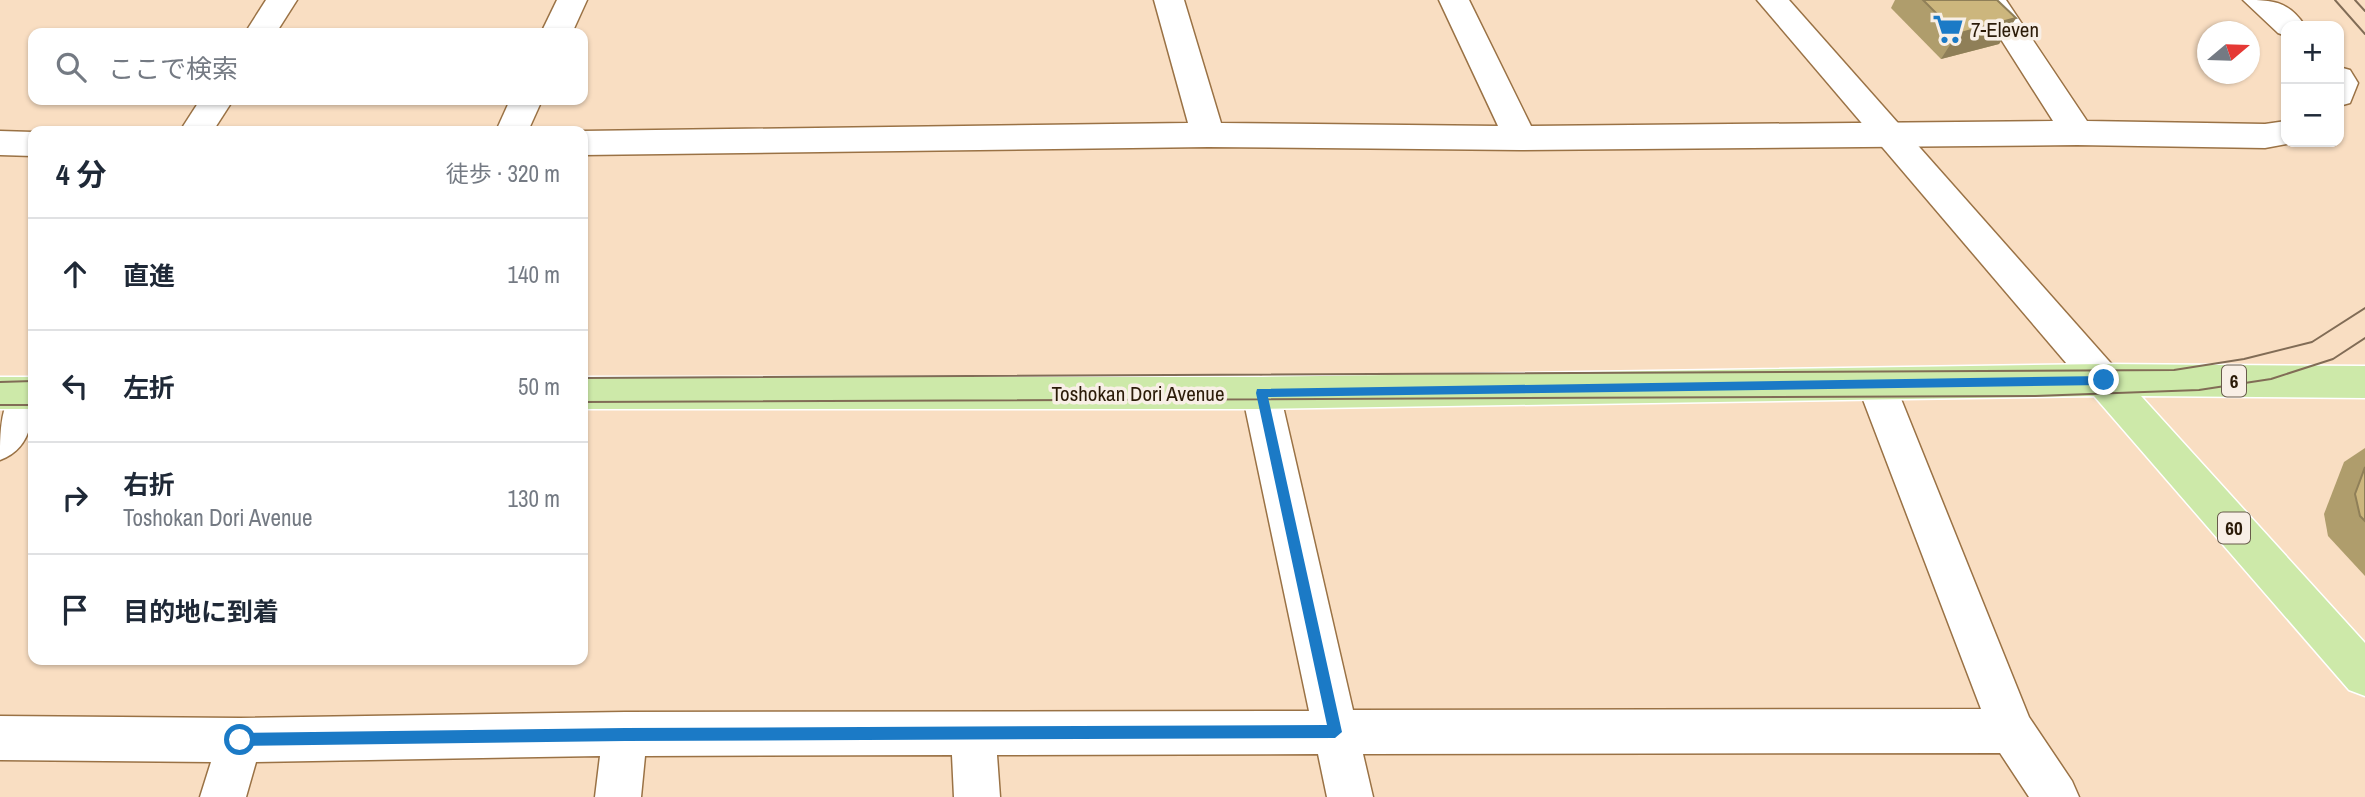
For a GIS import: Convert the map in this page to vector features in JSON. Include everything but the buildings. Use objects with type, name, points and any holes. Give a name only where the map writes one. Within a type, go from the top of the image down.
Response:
[{"type":"main road","name":"Toshokan Dori Avenue","points":[[588,393],[1261,393],[2104,380],[2365,382]]},
{"type":"main road","name":"60","points":[[2104,380],[2365,675]]},
{"type":"main road","points":[[0,393],[28,392]]},
{"type":"street","points":[[263,28],[282,0]]},
{"type":"street","points":[[559,28],[572,0]]},
{"type":"street","points":[[1168,0],[1208,135]]},
{"type":"street","points":[[1454,0],[1520,138]]},
{"type":"street","points":[[1772,0],[1888,136],[2104,380]]},
{"type":"street","points":[[1991,0],[2077,133]]},
{"type":"street","points":[[2258,0],[2283,21]]},
{"type":"street","points":[[199,126],[214,105]]},
{"type":"street","points":[[514,126],[524,105]]},
{"type":"street","points":[[588,144],[1208,135],[1520,138],[2077,133],[2265,136],[2281,134]]},
{"type":"street","points":[[0,144],[28,144]]},
{"type":"street","points":[[1876,384],[2012,731],[2056,797]]},
{"type":"street","points":[[1261,393],[1350,797]]},
{"type":"street","points":[[0,443],[28,400]]},
{"type":"street","points":[[0,738],[240,740],[625,734],[2012,731]]},
{"type":"street","points":[[618,797],[625,734]]},
{"type":"street","points":[[973,734],[977,797]]},
{"type":"street","points":[[223,797],[240,740]]},
{"type":"tram line","points":[[2335,0],[2365,34]]},
{"type":"tram line","points":[[2355,0],[2365,11]]},
{"type":"tram line","points":[[588,378],[2174,370],[2244,359],[2312,342],[2365,308]]},
{"type":"tram line","points":[[588,402],[2035,396],[2199,390],[2271,379],[2333,359],[2365,338]]},
{"type":"tram line","points":[[0,382],[28,381]]},
{"type":"tram line","points":[[0,405],[28,405]]},
{"type":"place","name":"7-Eleven","points":[[1948,29]]},
{"type":"route","points":[[240,740],[625,734],[1335,732],[1261,393],[2104,380]]}]
